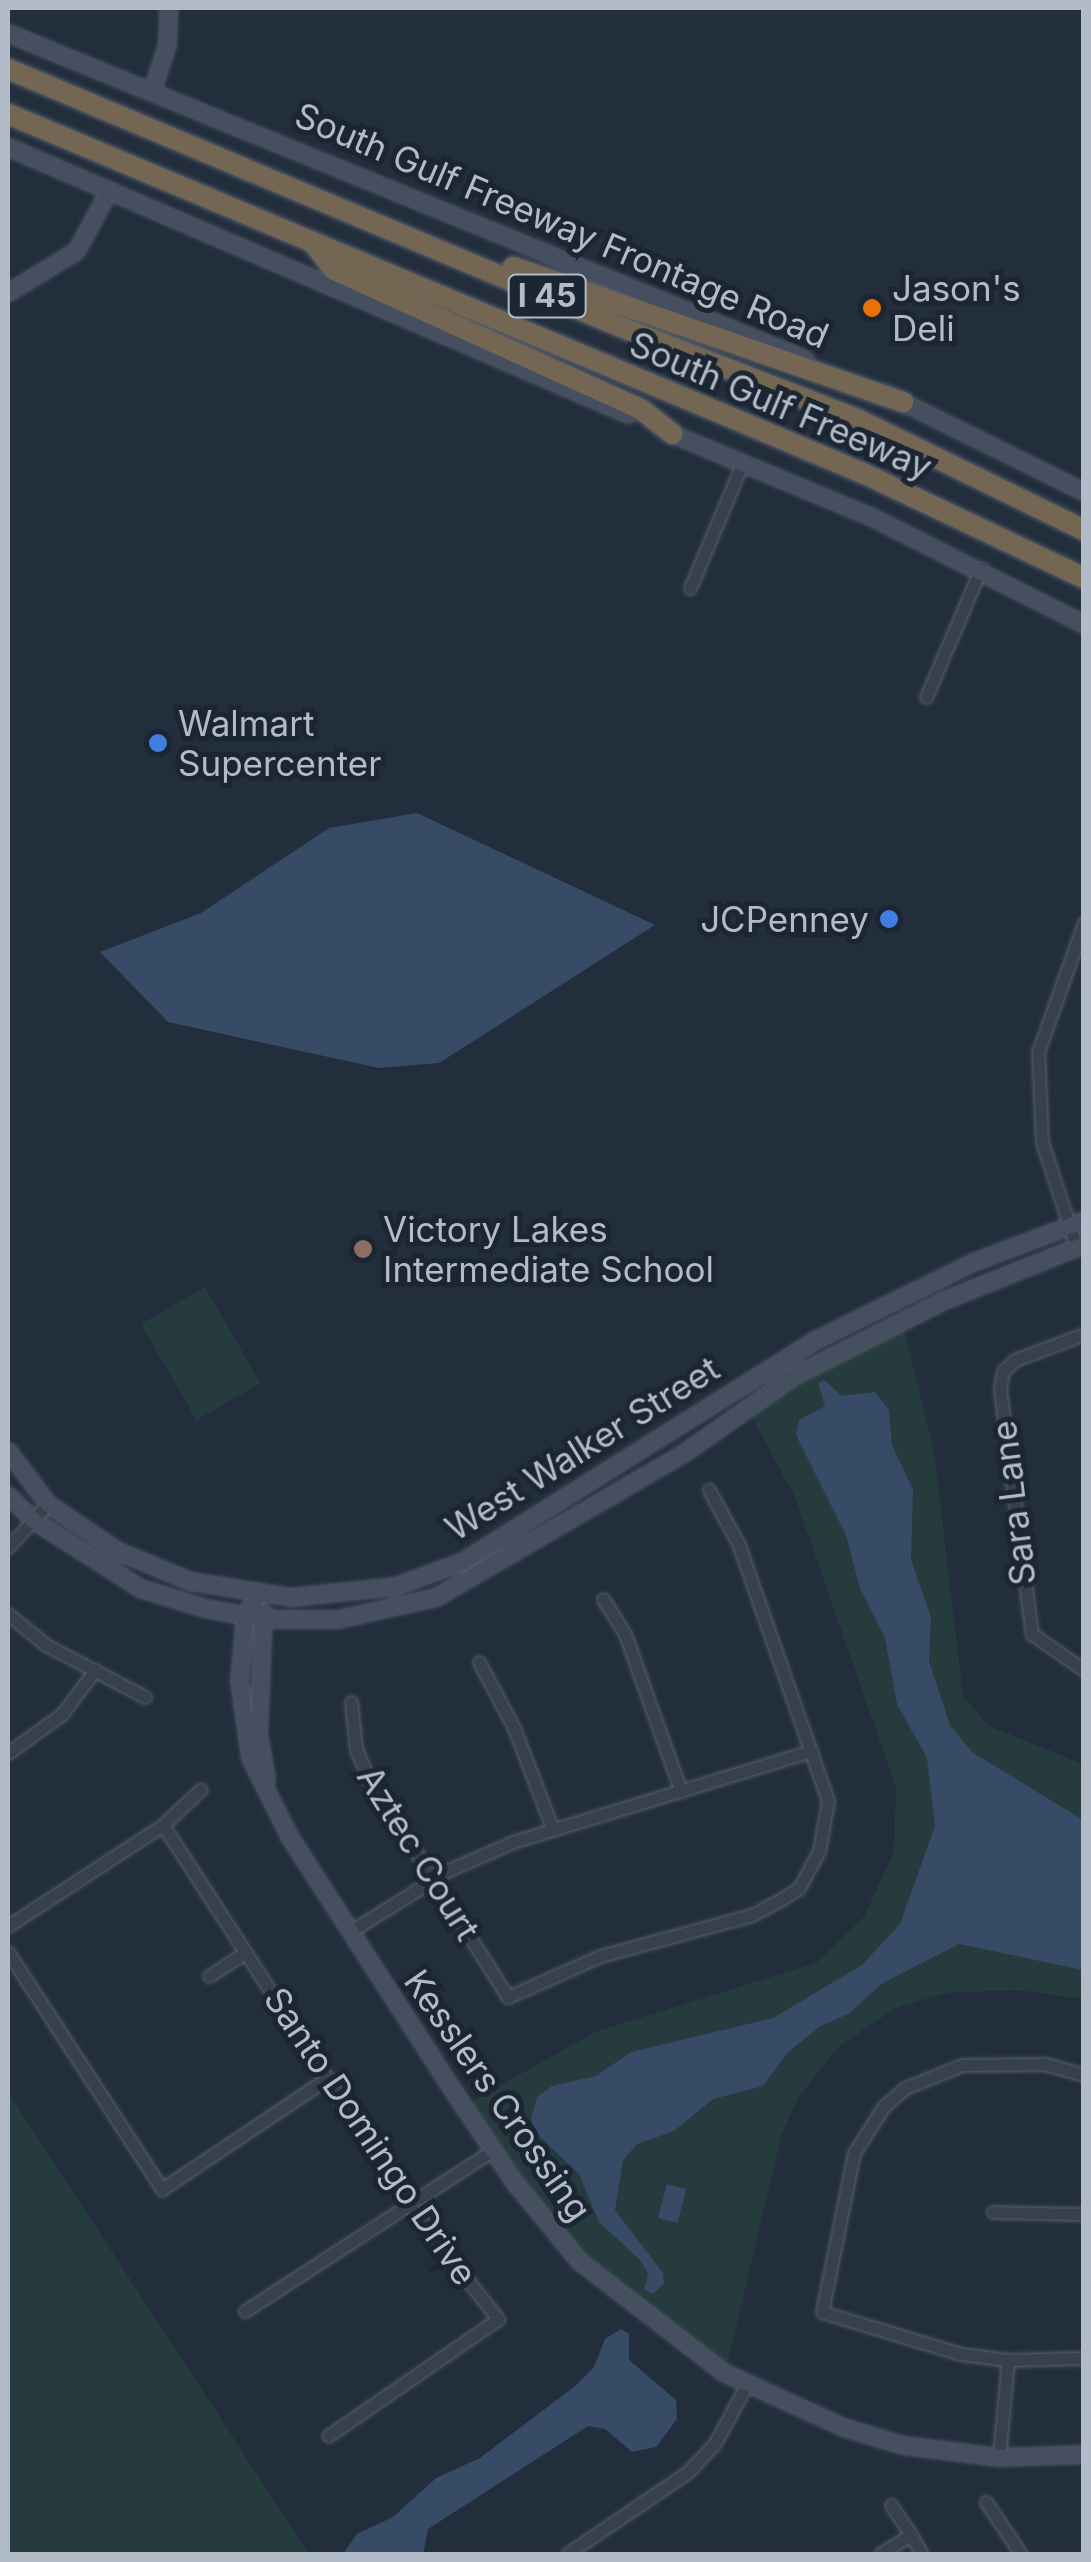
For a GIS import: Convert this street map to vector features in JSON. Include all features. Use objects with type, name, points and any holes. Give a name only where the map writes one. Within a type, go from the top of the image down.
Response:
[{"type":"highway","name":"South Gulf Freeway","points":[[8,69],[858,420],[1084,530]]},
{"type":"highway","name":"South Gulf Freeway","points":[[8,114],[863,473],[1084,578]]},
{"type":"highway","points":[[354,213],[903,402]]},
{"type":"highway","points":[[312,242],[334,270],[642,410],[673,434]]},
{"type":"street","points":[[153,87],[167,44],[168,8]]},
{"type":"street","name":"South Gulf Freeway Frontage Road","points":[[8,33],[153,87],[903,402],[1084,492]]},
{"type":"street","points":[[8,147],[743,462],[981,568],[1084,624]]},
{"type":"street","points":[[8,292],[76,251],[109,190]]},
{"type":"street","points":[[690,588],[743,462]]},
{"type":"street","points":[[926,698],[981,568]]},
{"type":"street","points":[[1080,1245],[1076,1222],[1042,1142],[1038,1052],[1084,922]]},
{"type":"street","name":"West Walker Street","points":[[8,1451],[48,1504],[118,1551],[190,1581],[256,1596],[395,1586],[461,1562],[797,1350],[973,1262],[1076,1222]]},
{"type":"street","name":"West Walker Street","points":[[8,1495],[33,1520],[140,1588],[245,1615],[265,1619],[338,1619],[436,1598],[682,1454],[792,1376],[944,1300],[1080,1245]]},
{"type":"street","name":"Sara Lane","points":[[1084,1334],[1003,1371],[1002,1428],[1032,1634],[1084,1670]]},
{"type":"street","points":[[350,1931],[433,1880],[554,1830],[811,1751],[739,1544],[708,1490]]},
{"type":"street","points":[[8,1547],[48,1504]]},
{"type":"street","name":"Kesslers Crossing","points":[[256,1596],[245,1615],[240,1721],[268,1792],[350,1931],[493,2150],[580,2261],[624,2301],[747,2384],[903,2445],[999,2456],[1084,2454]]},
{"type":"street","name":"Kesslers Crossing","points":[[256,1596],[265,1619],[258,1734],[268,1792]]},
{"type":"street","points":[[603,1599],[624,1634],[681,1790]]},
{"type":"street","points":[[8,1614],[46,1645],[145,1696]]},
{"type":"street","points":[[479,1662],[514,1728],[554,1830]]},
{"type":"street","points":[[8,1753],[62,1714],[95,1670]]},
{"type":"street","name":"Aztec Court","points":[[351,1702],[356,1750],[366,1775],[508,1997],[600,1956],[752,1916],[799,1888],[819,1852],[828,1801],[811,1751]]},
{"type":"street","points":[[8,1926],[164,1825],[201,1789]]},
{"type":"street","name":"Santo Domingo Drive","points":[[164,1825],[410,2205],[498,2319],[328,2436]]},
{"type":"street","points":[[8,1952],[162,2189],[328,2078]]},
{"type":"street","name":"Santo Domingo Drive","points":[[209,1976],[246,1952]]},
{"type":"street","points":[[1084,2075],[1045,2064],[962,2065],[905,2088],[884,2106],[854,2153],[822,2312],[922,2346],[1008,2360],[1084,2358]]},
{"type":"street","points":[[245,2311],[493,2150]]},
{"type":"street","points":[[993,2212],[1084,2214]]},
{"type":"street","points":[[999,2456],[1008,2360]]},
{"type":"street","points":[[567,2554],[688,2472],[715,2443],[747,2384]]},
{"type":"street","points":[[986,2502],[1021,2554]]},
{"type":"street","points":[[890,2505],[922,2554]]},
{"type":"street","points":[[880,2554],[911,2535]]},
{"type":"green space","points":[[205,1287],[260,1383],[196,1420],[141,1324]]},
{"type":"green space","points":[[903,1326],[934,1451],[963,1696],[989,1726],[1083,1764],[1083,1999],[1018,1990],[944,1993],[894,2009],[838,2047],[798,2098],[782,2133],[727,2365],[654,2317],[597,2267],[554,2222],[471,2102],[595,2032],[816,1963],[864,1917],[894,1851],[896,1788],[795,1497],[748,1410]]},
{"type":"green space","points":[[8,2092],[309,2554],[8,2554]]},
{"type":"water","points":[[417,813],[655,925],[439,1063],[379,1068],[168,1022],[100,952],[201,913],[329,828]]},
{"type":"water","points":[[824,1380],[842,1396],[875,1392],[889,1410],[892,1445],[913,1490],[911,1560],[931,1617],[929,1661],[950,1725],[972,1752],[1083,1820],[1083,1970],[959,1944],[881,1984],[850,2013],[821,2026],[788,2052],[763,2086],[713,2099],[674,2131],[637,2144],[623,2160],[615,2210],[663,2273],[664,2283],[653,2294],[644,2289],[648,2274],[641,2261],[599,2222],[579,2174],[537,2134],[531,2119],[537,2097],[552,2086],[596,2076],[631,2052],[773,2018],[862,1965],[900,1924],[935,1826],[927,1758],[897,1704],[885,1638],[860,1588],[846,1535],[796,1435],[799,1420],[825,1406],[818,1383]]},
{"type":"water","points":[[667,2184],[686,2189],[677,2223],[658,2218]]},
{"type":"water","points":[[621,2329],[629,2334],[629,2360],[676,2400],[677,2419],[656,2447],[632,2452],[605,2429],[588,2426],[428,2529],[423,2554],[343,2554],[357,2534],[393,2517],[436,2478],[480,2458],[574,2387],[594,2367],[605,2339]]},
{"type":"place","name":"Jason's Deli","points":[[872,308]]},
{"type":"place","name":"Walmart Supercenter","points":[[158,743]]},
{"type":"place","name":"JCPenney","points":[[889,919]]},
{"type":"place","name":"Victory Lakes Intermediate School","points":[[363,1249]]}]
